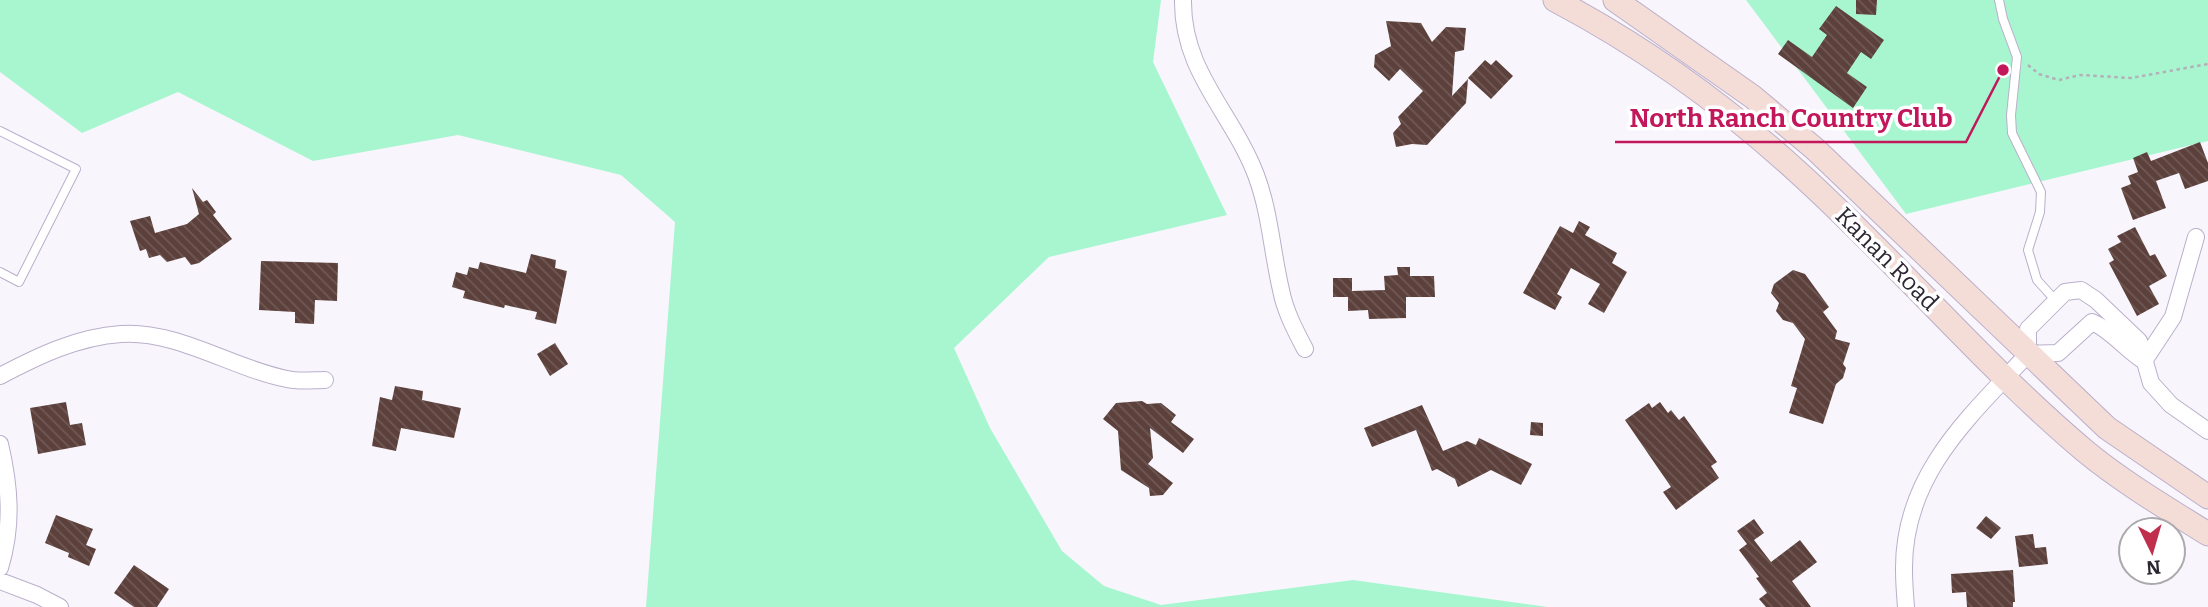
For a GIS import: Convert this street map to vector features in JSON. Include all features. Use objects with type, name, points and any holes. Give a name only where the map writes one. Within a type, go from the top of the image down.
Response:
[{"type":"main road","name":"Kanan Road","points":[[1555,0],[1601,24],[1671,70],[1737,119],[1801,175],[2086,452],[2208,534]]},
{"type":"main road","name":"Kanan Road","points":[[1615,0],[1753,97],[1795,132],[2107,428],[2208,497]]},
{"type":"street","points":[[1183,0],[1187,44],[1196,67],[1237,135],[1256,175],[1268,217],[1281,292],[1305,349]]},
{"type":"street","points":[[2144,361],[2173,317],[2196,237]]},
{"type":"street","points":[[1906,607],[1906,540],[1913,513],[1932,466],[1959,426],[2028,354],[2028,329],[2065,292],[2081,290],[2096,300],[2139,341],[2151,383],[2171,405],[2208,431]]},
{"type":"street","points":[[2028,354],[2057,353],[2092,322],[2096,300]]},
{"type":"street","points":[[2092,322],[2103,327],[2127,351],[2144,361]]},
{"type":"street","points":[[0,376],[45,353],[90,338],[123,333],[170,341],[288,380],[325,380]]},
{"type":"street","points":[[0,444],[9,483],[8,531],[0,568]]},
{"type":"street","points":[[0,581],[60,607]]},
{"type":"lane","points":[[1999,0],[2017,57],[2011,115],[2012,133],[2041,192],[2040,212],[2028,250],[2037,280],[2056,302]]},
{"type":"lane","points":[[0,131],[76,169],[19,282],[0,272]]},
{"type":"path","points":[[2017,57],[2039,74],[2059,80],[2080,75],[2131,78],[2208,64]]},
{"type":"green space","points":[[0,0],[1161,0],[1153,62],[1227,215],[1049,257],[954,348],[990,428],[1062,551],[1104,586],[1161,605],[1353,580],[1548,607],[646,607],[675,222],[621,175],[458,135],[313,161],[178,92],[82,133],[0,72]]},
{"type":"green space","points":[[1746,0],[2208,0],[2208,141],[1906,214]]},
{"type":"building","points":[[1856,0],[1877,0],[1876,15],[1856,14]]},
{"type":"building","points":[[1836,6],[1884,40],[1871,59],[1861,52],[1847,73],[1867,87],[1853,108],[1778,54],[1788,40],[1812,57],[1827,35],[1819,29]]},
{"type":"building","points":[[1386,21],[1421,23],[1432,42],[1446,27],[1466,28],[1464,50],[1455,52],[1452,96],[1468,79],[1466,103],[1427,145],[1396,147],[1393,133],[1401,124],[1398,117],[1423,91],[1400,69],[1389,81],[1374,67],[1375,55],[1391,46]]},
{"type":"building","points":[[1485,60],[1491,65],[1496,60],[1513,76],[1491,99],[1468,78]]},
{"type":"building","points":[[2200,142],[2208,163],[2208,181],[2185,189],[2179,173],[2156,181],[2166,208],[2133,220],[2121,188],[2131,184],[2128,176],[2138,172],[2133,158],[2147,152],[2151,161]]},
{"type":"building","points":[[192,188],[203,202],[207,200],[216,212],[213,215],[232,239],[199,263],[191,265],[185,257],[167,262],[160,255],[149,258],[146,249],[140,251],[130,221],[150,216],[155,233],[187,224],[199,214]]},
{"type":"building","points":[[1579,221],[1590,227],[1585,235],[1617,253],[1612,263],[1627,272],[1604,313],[1588,304],[1600,284],[1571,268],[1557,294],[1562,297],[1555,310],[1523,293],[1560,226],[1573,233]]},
{"type":"building","points":[[2135,227],[2150,256],[2155,254],[2167,276],[2149,286],[2159,304],[2137,316],[2109,263],[2114,260],[2108,249],[2121,242],[2117,236]]},
{"type":"building","points":[[531,254],[556,260],[555,268],[567,271],[556,324],[535,319],[537,312],[505,305],[504,308],[463,298],[465,291],[452,287],[456,272],[467,275],[469,267],[478,269],[480,262],[526,273]]},
{"type":"building","points":[[261,261],[338,263],[337,301],[315,300],[314,324],[295,323],[295,312],[259,310]]},
{"type":"building","points":[[1397,267],[1410,267],[1410,276],[1434,276],[1435,297],[1406,297],[1406,318],[1369,319],[1368,310],[1348,311],[1348,297],[1333,297],[1333,278],[1352,278],[1352,291],[1385,290],[1384,276],[1398,275]]},
{"type":"building","points":[[1793,270],[1805,274],[1829,307],[1823,312],[1837,331],[1835,339],[1850,343],[1843,364],[1846,368],[1843,378],[1836,384],[1823,424],[1789,413],[1797,388],[1791,386],[1805,339],[1793,323],[1783,320],[1776,311],[1779,303],[1771,293],[1774,284]]},
{"type":"building","points":[[555,343],[568,364],[550,376],[537,354]]},
{"type":"building","points":[[395,386],[423,391],[422,400],[461,408],[454,438],[401,428],[396,451],[372,446],[380,397],[392,400]]},
{"type":"building","points":[[1142,401],[1147,404],[1161,403],[1176,415],[1171,422],[1194,439],[1183,453],[1150,428],[1153,458],[1148,464],[1173,483],[1163,495],[1150,496],[1149,488],[1121,470],[1118,431],[1103,419],[1116,403]]},
{"type":"building","points":[[66,402],[70,425],[82,423],[86,445],[38,454],[30,408]]},
{"type":"building","points":[[1660,402],[1668,413],[1671,410],[1679,420],[1684,416],[1717,462],[1711,466],[1719,478],[1676,510],[1663,492],[1671,487],[1625,420],[1649,403],[1652,408]]},
{"type":"building","points":[[1422,405],[1443,451],[1467,441],[1476,445],[1479,438],[1532,464],[1521,485],[1491,470],[1458,487],[1455,479],[1437,469],[1432,471],[1416,430],[1372,447],[1364,428]]},
{"type":"building","points":[[1531,422],[1543,423],[1543,436],[1530,435]]},
{"type":"building","points":[[56,515],[93,529],[86,545],[96,549],[89,566],[68,557],[69,553],[45,543]]},
{"type":"building","points":[[1986,516],[2001,528],[1991,539],[1976,528]]},
{"type":"building","points":[[1754,519],[1764,533],[1754,540],[1771,562],[1800,540],[1817,562],[1792,581],[1811,607],[1766,607],[1759,599],[1767,593],[1739,550],[1747,544],[1737,531]]},
{"type":"building","points":[[2033,534],[2035,548],[2046,547],[2048,564],[2019,567],[2015,536]]},
{"type":"building","points":[[134,565],[169,589],[157,607],[134,607],[114,593]]},
{"type":"building","points":[[2013,570],[2013,607],[1967,607],[1966,592],[1952,593],[1951,574]]},
{"type":"place","name":"North Ranch Country Club","points":[[2003,70]]}]
